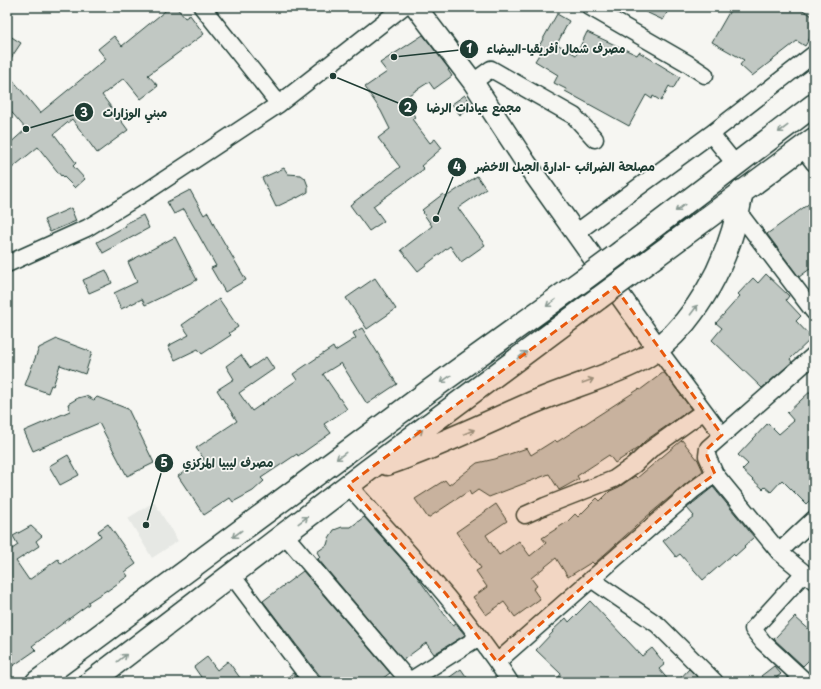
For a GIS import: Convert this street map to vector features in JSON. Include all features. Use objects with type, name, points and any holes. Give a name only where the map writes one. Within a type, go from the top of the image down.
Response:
[{"type":"highway","points":[[37,682],[423,396],[621,252],[814,105]]},
{"type":"highway","points":[[91,682],[348,485],[742,191],[810,150]]},
{"type":"highway","points":[[367,471],[406,458],[551,395],[630,365],[658,349],[695,310],[710,287],[722,264],[732,238],[739,213],[742,191]]},
{"type":"street","points":[[202,7],[279,104]]},
{"type":"street","points":[[7,264],[87,228],[149,190],[279,104],[403,7]]},
{"type":"street","points":[[416,7],[473,82],[526,163],[577,232],[658,349],[722,435]]},
{"type":"street","points":[[590,7],[705,75]]},
{"type":"street","points":[[577,232],[711,134],[814,54]]},
{"type":"street","points":[[473,82],[491,69],[574,116],[595,139]]},
{"type":"street","points":[[711,134],[736,165]]},
{"type":"street","points":[[739,213],[814,312]]},
{"type":"street","points":[[806,682],[763,642],[753,629],[809,577],[779,552],[715,474],[707,456],[707,452],[708,448],[722,435],[814,354]]},
{"type":"street","points":[[525,515],[614,478],[634,465],[651,449],[704,411]]},
{"type":"street","points":[[497,662],[693,490],[715,474]]},
{"type":"street","points":[[348,485],[446,594],[479,637],[510,682]]},
{"type":"street","points":[[779,552],[814,519]]},
{"type":"street","points":[[284,534],[408,682],[479,637]]},
{"type":"street","points":[[232,574],[312,682]]},
{"type":"street","points":[[590,579],[658,625],[714,682]]},
{"type":"highlighted area","points":[[615,287],[722,435],[708,448],[707,456],[715,474],[693,490],[497,662],[446,594],[348,485]]},
{"type":"shaded area","points":[[154,502],[178,541],[152,558],[128,518]]},
{"type":"building","points":[[170,7],[176,7],[185,18],[190,15],[204,34],[148,75],[158,86],[141,99],[124,78],[102,95],[128,130],[97,153],[72,119],[54,134],[76,163],[73,166],[85,179],[75,188],[62,175],[61,176],[38,147],[7,172],[7,146],[26,129],[7,107],[7,73],[40,113],[106,59],[98,49],[114,36],[122,46]]},
{"type":"building","points":[[635,7],[670,7],[663,20]]},
{"type":"building","points":[[732,7],[798,7],[814,17],[814,31],[805,46],[797,41],[752,76],[740,65],[744,60],[712,42]]},
{"type":"building","points":[[557,14],[569,21],[557,44],[576,55],[587,32],[637,55],[639,52],[680,77],[673,89],[669,86],[661,101],[653,96],[652,99],[646,95],[629,126],[565,91],[566,89],[554,83],[558,75],[535,61],[542,50],[538,48]]},
{"type":"building","points":[[7,34],[21,43],[7,64]]},
{"type":"building","points":[[423,35],[449,69],[448,70],[452,76],[434,89],[429,82],[404,98],[415,117],[412,119],[430,143],[435,139],[442,148],[421,166],[424,169],[373,206],[384,221],[369,231],[350,205],[400,167],[378,138],[390,129],[381,111],[365,87],[387,72],[380,63]]},
{"type":"building","points":[[465,95],[473,106],[460,115],[452,104]]},
{"type":"building","points":[[284,168],[288,174],[301,175],[305,178],[308,186],[308,192],[276,207],[262,178]]},
{"type":"building","points":[[477,176],[486,189],[458,208],[485,245],[461,262],[450,246],[418,271],[401,250],[432,226],[422,210],[443,194],[446,197]]},
{"type":"building","points":[[190,190],[204,215],[208,212],[215,227],[246,280],[225,292],[211,268],[216,266],[184,209],[174,214],[167,202]]},
{"type":"building","points":[[814,200],[814,266],[799,277],[767,234]]},
{"type":"building","points":[[71,208],[76,221],[50,232],[44,220]]},
{"type":"building","points":[[143,215],[149,228],[103,253],[97,242],[126,226],[125,224]]},
{"type":"building","points":[[175,237],[197,280],[145,305],[142,299],[121,309],[114,293],[137,282],[128,262]]},
{"type":"building","points":[[106,270],[112,283],[89,293],[83,280]]},
{"type":"building","points":[[766,274],[789,296],[786,300],[801,316],[796,321],[812,338],[790,359],[792,362],[762,388],[712,340],[722,328],[716,323],[740,296],[738,294],[753,278],[758,283]]},
{"type":"building","points":[[375,278],[396,309],[367,329],[346,298]]},
{"type":"building","points":[[219,299],[238,327],[229,333],[231,335],[202,354],[198,349],[175,360],[168,346],[189,335],[182,325]]},
{"type":"building","points":[[362,328],[397,384],[367,404],[341,363],[323,374],[347,409],[324,424],[331,433],[298,456],[297,454],[261,478],[264,481],[253,491],[233,502],[230,498],[204,515],[178,476],[204,459],[196,448],[237,421],[217,390],[234,379],[226,366],[241,355],[250,368],[266,357],[274,369],[239,393],[252,411],[297,380],[293,374],[333,347],[335,351],[356,338],[353,333]]},
{"type":"building","points":[[57,339],[92,352],[85,374],[60,365],[53,386],[51,385],[48,393],[25,385],[39,348]]},
{"type":"building","points":[[664,372],[691,409],[615,463],[609,455],[577,476],[579,479],[559,490],[549,474],[489,497],[478,490],[471,495],[469,491],[428,518],[415,499],[445,480],[449,485],[477,463],[495,459],[527,448],[531,455],[555,440],[557,442],[639,389],[640,390]]},
{"type":"building","points":[[814,388],[814,496],[806,504],[782,480],[771,492],[765,487],[763,489],[742,470],[748,464],[738,455],[768,423],[779,434],[794,421],[787,413]]},
{"type":"building","points":[[86,396],[94,400],[97,397],[128,409],[154,463],[127,476],[99,423],[33,451],[24,431],[70,411],[68,404],[78,398]]},
{"type":"building","points":[[682,440],[698,460],[703,471],[645,518],[594,564],[592,562],[568,577],[556,558],[531,578],[537,586],[533,589],[540,599],[515,617],[504,602],[486,615],[473,597],[487,587],[476,571],[481,568],[456,532],[496,504],[507,521],[486,535],[499,555],[519,541],[530,556],[546,543],[542,538],[567,522],[575,514],[578,517],[597,498],[600,501],[610,491],[619,487],[635,476],[637,478]]},
{"type":"building","points":[[68,455],[79,475],[60,485],[49,466]]},
{"type":"building","points":[[713,487],[754,537],[735,556],[733,554],[703,580],[680,554],[676,557],[663,541],[694,516],[687,508]]},
{"type":"building","points":[[364,517],[415,574],[453,626],[456,624],[465,635],[434,654],[426,643],[403,660],[318,559],[320,557],[317,552],[327,545],[334,530],[342,527],[351,527]]},
{"type":"building","points":[[108,524],[136,564],[125,572],[128,576],[88,602],[89,604],[32,646],[36,650],[7,670],[7,548],[9,551],[18,545],[13,536],[31,526],[42,536],[36,541],[39,546],[16,561],[29,580],[58,559],[61,564],[101,536],[98,531]]},
{"type":"building","points":[[303,571],[390,673],[378,682],[321,682],[320,676],[263,601]]},
{"type":"building","points":[[590,601],[642,656],[652,648],[665,664],[659,669],[670,682],[555,682],[561,674],[536,650],[553,632],[552,631],[566,618],[569,622]]},
{"type":"building","points":[[795,617],[814,634],[814,655],[803,666],[774,639]]},
{"type":"building","points":[[207,657],[217,670],[228,661],[243,682],[200,682],[203,680],[194,667]]},
{"type":"building","points":[[774,666],[781,674],[771,682],[766,682],[761,676]]},
{"type":"building","points":[[461,669],[470,682],[443,682]]},
{"type":"building","points":[[689,669],[702,682],[677,682]]},
{"type":"building","points":[[293,673],[300,682],[281,682]]},
{"type":"place","name":"مصرف شمال أفريقيا-البيضاء","points":[[394,57]]},
{"type":"place","name":"مجمع عيادات الرضا","points":[[333,76]]},
{"type":"place","name":"مبني الوزارات","points":[[26,129]]},
{"type":"place","name":"مصلحة الضرائب -ادارة الجبل الاخضر","points":[[436,219]]},
{"type":"place","name":"مصرف ليبيا المركزي","points":[[146,525]]}]
